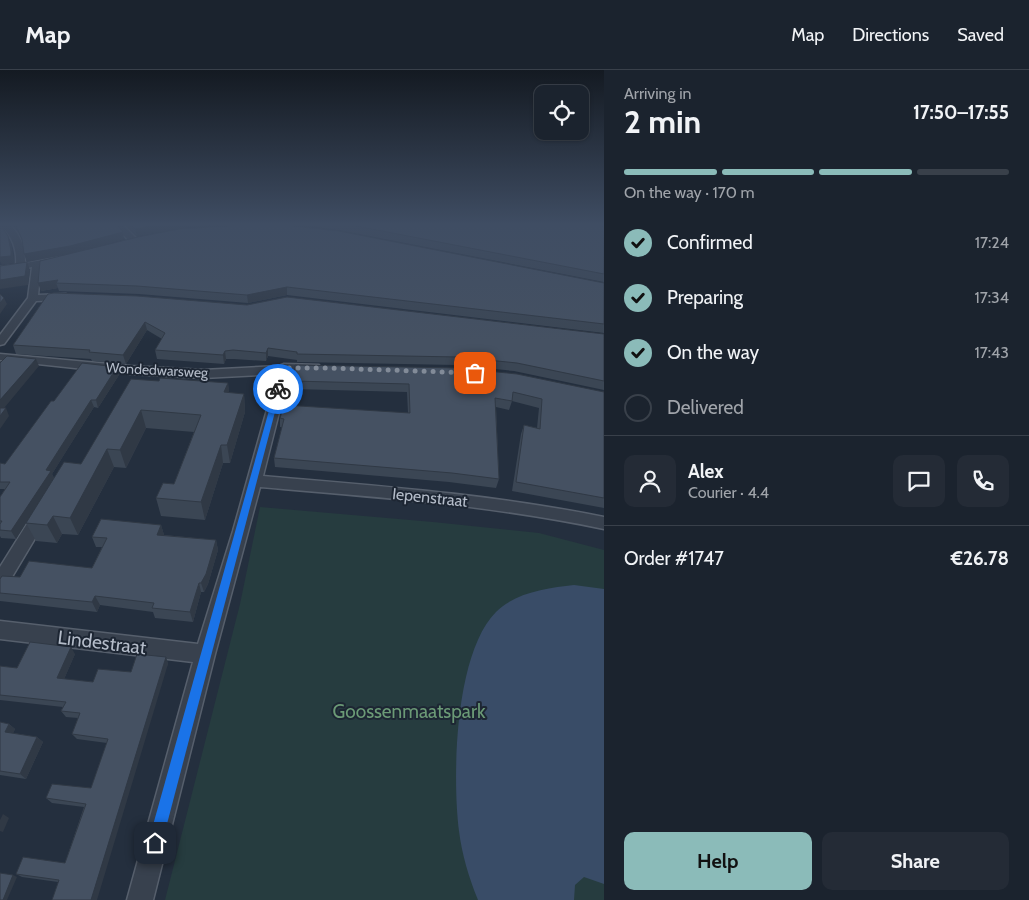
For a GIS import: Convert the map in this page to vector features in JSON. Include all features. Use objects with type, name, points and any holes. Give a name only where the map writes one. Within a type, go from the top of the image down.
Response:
[{"type":"street","points":[[21,263],[21,267]]},
{"type":"street","points":[[0,270],[49,263]]},
{"type":"street","points":[[0,342],[33,298],[37,265]]},
{"type":"street","points":[[33,298],[75,297]]},
{"type":"street","name":"Wondedwarsweg","points":[[0,358],[131,370],[203,374],[284,368],[329,368]]},
{"type":"street","points":[[140,900],[205,654],[284,368]]},
{"type":"street","name":"Iepenstraat","points":[[254,481],[432,496],[512,507],[604,523]]},
{"type":"street","points":[[0,582],[50,501]]},
{"type":"street","name":"Lindestraat","points":[[0,630],[205,654]]},
{"type":"green space","name":"Goossenmaatspark","points":[[260,507],[539,533],[604,550],[604,900],[165,900],[240,604]]},
{"type":"water","points":[[574,585],[604,589],[604,884],[584,877],[575,885],[574,900],[478,900],[466,866],[460,840],[456,779],[457,748],[464,685],[472,656],[482,631],[496,612],[504,605],[533,592]]},
{"type":"building","points":[[27,263],[25,276],[0,280],[0,266]]},
{"type":"building","points":[[40,263],[501,263],[604,283],[604,324],[287,287],[247,295],[137,286],[56,283],[58,280],[38,283]]},
{"type":"building","points":[[546,263],[604,263],[604,274]]},
{"type":"building","points":[[0,294],[4,298],[0,303]]},
{"type":"building","points":[[48,294],[137,296],[247,305],[287,297],[604,334],[604,381],[517,363],[458,357],[297,354],[297,352],[268,348],[266,353],[233,350],[225,351],[223,355],[155,350],[165,333],[145,322],[123,355],[89,352],[90,350],[13,345]]},
{"type":"building","points":[[7,356],[36,359],[0,400],[0,363]]},
{"type":"building","points":[[82,363],[117,367],[96,400],[91,400],[46,470],[51,471],[11,531],[0,530],[2,521],[0,521],[0,497],[10,482],[0,482],[0,463],[5,464],[51,401],[54,401]]},
{"type":"building","points":[[295,365],[458,368],[517,374],[604,392],[604,498],[516,482],[524,425],[540,429],[542,399],[513,392],[512,401],[495,398],[499,479],[452,473],[274,458],[284,419],[280,418],[284,405],[410,413],[409,384],[293,381]]},
{"type":"building","points":[[160,378],[228,383],[224,392],[244,394],[227,445],[221,445],[201,502],[156,498],[163,483],[174,484],[201,415],[141,410],[120,450],[107,449],[70,518],[53,516],[47,525],[26,523],[64,462],[81,464],[131,379],[159,381]]},
{"type":"building","points":[[0,408],[6,408],[0,416]]},
{"type":"building","points":[[101,519],[161,525],[157,535],[216,540],[206,574],[201,583],[199,583],[190,612],[152,608],[154,603],[95,596],[92,602],[0,593],[0,579],[2,576],[20,577],[29,561],[92,568],[107,538],[92,537]]},
{"type":"building","points":[[30,642],[71,647],[57,678],[93,682],[98,669],[131,672],[137,654],[166,657],[91,900],[52,900],[59,880],[16,874],[23,857],[65,863],[86,804],[46,798],[52,784],[91,788],[108,739],[72,734],[80,713],[61,711],[66,702],[0,695],[0,666],[17,668]]},
{"type":"building","points":[[0,722],[9,724],[5,732],[37,737],[20,774],[0,771]]},
{"type":"building","points":[[0,873],[13,875],[3,900],[0,900]]},
{"type":"way so far","points":[[278,389],[284,368],[456,371],[475,373]]},
{"type":"route","points":[[155,843],[278,389]]}]
